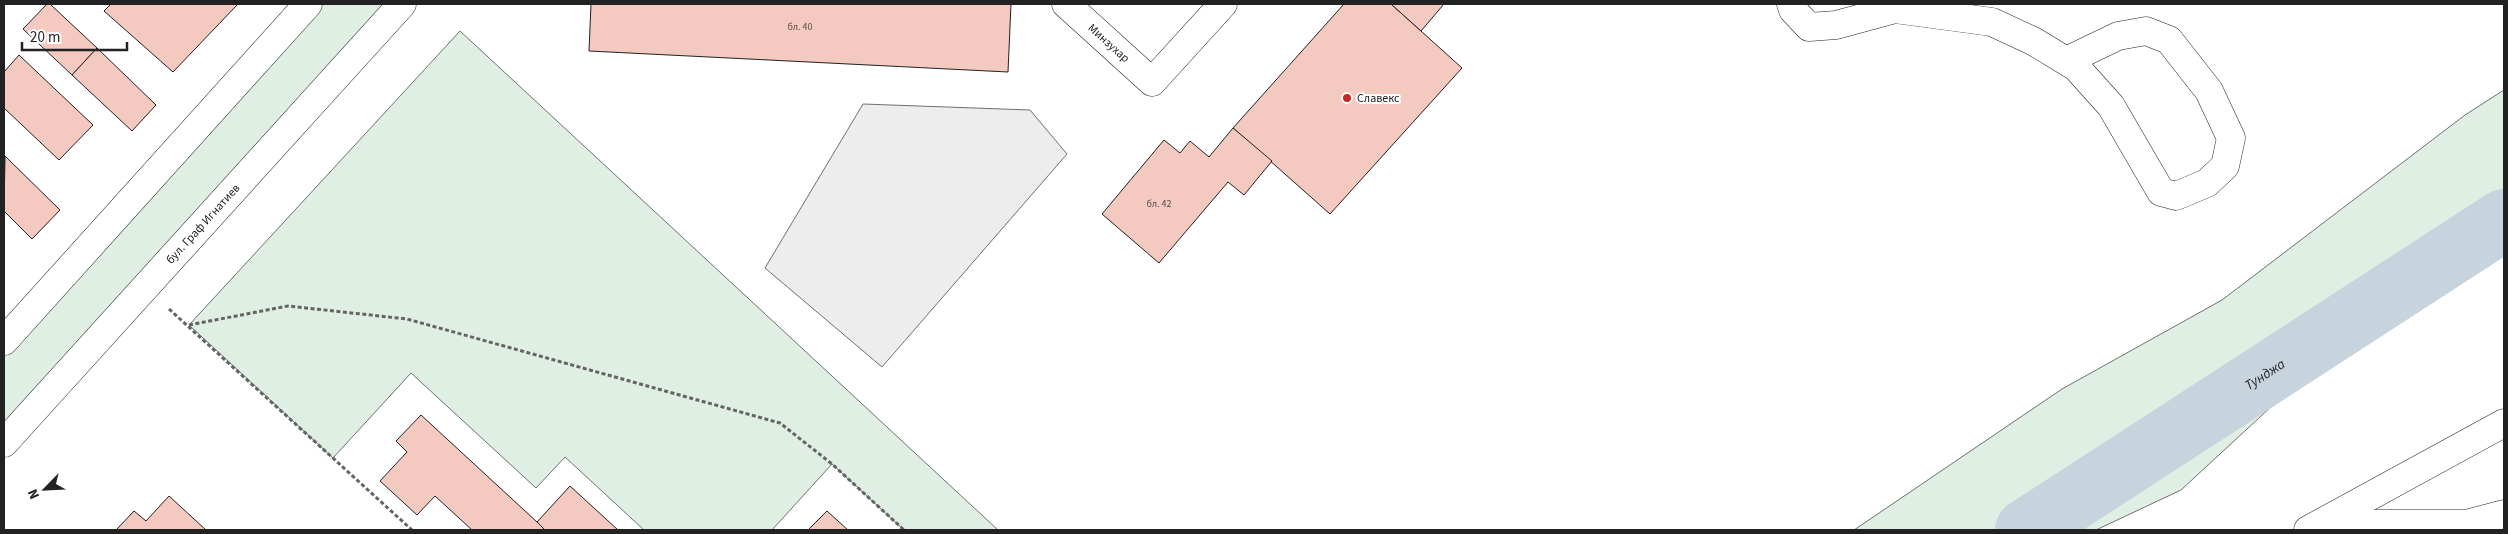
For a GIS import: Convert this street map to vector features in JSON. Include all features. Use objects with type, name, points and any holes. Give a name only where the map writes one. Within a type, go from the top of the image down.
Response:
[{"type":"main road","points":[[4,342],[308,4]]},
{"type":"main road","name":"бул. Граф Игнатиев","points":[[4,442],[402,4]]},
{"type":"main road","name":"Минзухар","points":[[1066,4],[1152,82],[1223,4]]},
{"type":"main road","points":[[1791,4],[1793,10],[1809,27],[1836,25],[1895,9],[1992,22],[2033,41],[2066,61],[2076,67],[2111,106],[2161,192],[2176,196],[2207,183],[2225,166],[2231,138],[2209,91],[2169,40],[2146,31],[2118,36],[2066,61]]},
{"type":"main road","points":[[2312,527],[2504,423]]},
{"type":"main road","points":[[2312,527],[2466,524],[2504,514]]},
{"type":"path","points":[[143,289],[189,325],[412,530]]},
{"type":"path","points":[[189,325],[288,306],[407,319],[780,423],[832,464],[904,530]]},
{"type":"green space","points":[[308,4],[402,4],[4,443],[4,341]]},
{"type":"green space","points":[[460,31],[998,530],[904,530],[832,464],[772,530],[644,530],[565,457],[536,488],[411,373],[333,458],[189,325]]},
{"type":"green space","points":[[2504,90],[2504,243],[2286,393],[2181,490],[2096,530],[1854,530],[2062,389],[2222,300],[2465,115]]},
{"type":"shaded area","points":[[863,104],[1030,110],[1067,154],[882,367],[765,268]]},
{"type":"building","points":[[47,4],[50,4],[97,48],[72,75],[23,29]]},
{"type":"building","points":[[111,4],[238,4],[173,72],[104,11]]},
{"type":"building","points":[[591,4],[1011,4],[1008,72],[589,51]]},
{"type":"building","name":"Славекс","points":[[1344,4],[1391,4],[1462,68],[1330,214],[1233,128]]},
{"type":"building","points":[[1391,4],[1444,4],[1421,31]]},
{"type":"building","points":[[97,48],[156,105],[132,131],[72,75]]},
{"type":"building","points":[[19,55],[93,125],[59,160],[4,108],[4,72]]},
{"type":"building","points":[[1233,128],[1272,161],[1244,195],[1228,182],[1159,263],[1102,214],[1164,140],[1180,153],[1190,141],[1209,157]]},
{"type":"building","points":[[5,156],[60,210],[32,239],[4,211]]},
{"type":"building","points":[[421,415],[545,530],[472,530],[435,496],[417,515],[380,481],[407,452],[396,441]]},
{"type":"building","points":[[570,486],[618,530],[545,530],[537,522]]},
{"type":"building","points":[[169,496],[206,530],[116,530],[134,511],[146,521]]},
{"type":"building","points":[[827,511],[848,530],[808,530]]},
{"type":"waterway","name":"Тунджа","points":[[2026,530],[2504,220]]},
{"type":"place","name":"Славекс","points":[[1347,98]]}]
